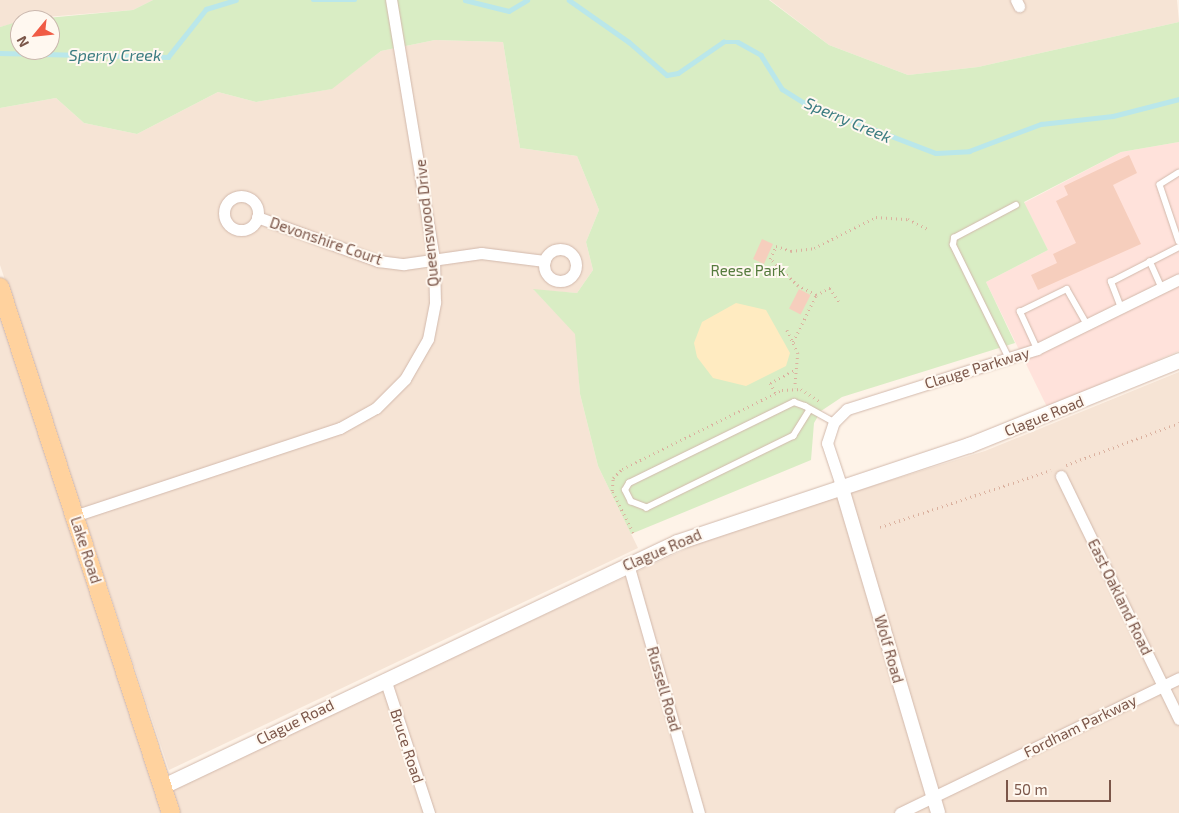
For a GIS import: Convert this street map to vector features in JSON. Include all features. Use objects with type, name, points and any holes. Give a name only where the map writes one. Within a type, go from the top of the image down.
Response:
[{"type":"main road","name":"Lake Road","points":[[0,287],[163,786],[168,812]]},
{"type":"main road","name":"Clague Road","points":[[163,786],[628,564],[748,515],[969,446],[1179,360]]},
{"type":"street","name":"Queenswood Drive","points":[[74,516],[340,428],[376,408],[405,380],[428,339],[435,302],[434,259],[407,80],[391,0]]},
{"type":"street","name":"Devonshire Court","points":[[257,217],[378,261],[404,264],[480,254],[544,262]]},
{"type":"street","name":"Clauge Parkway","points":[[834,422],[847,409],[1037,349],[1179,279]]},
{"type":"street","points":[[834,422],[827,443],[841,485]]},
{"type":"street","name":"East Oakland Road","points":[[1061,476],[1179,719]]},
{"type":"street","name":"Wolf Road","points":[[841,485],[938,813]]},
{"type":"street","name":"Russell Road","points":[[628,564],[699,813]]},
{"type":"street","name":"Fordham Parkway","points":[[900,813],[1179,678]]},
{"type":"street","name":"Bruce Road","points":[[385,679],[428,813]]},
{"type":"lane","points":[[1179,173],[1160,185],[1179,241]]},
{"type":"lane","points":[[1009,359],[953,245],[954,238],[1016,205]]},
{"type":"lane","points":[[1121,308],[1111,282],[1179,247]]},
{"type":"lane","points":[[1150,261],[1162,288]]},
{"type":"lane","points":[[1037,349],[1020,312],[1067,289],[1087,324]]},
{"type":"lane","points":[[810,410],[794,436],[647,508],[631,502],[625,490],[629,483],[794,402],[810,410],[834,422]]},
{"type":"path","points":[[816,295],[798,286],[770,259],[776,246],[802,251],[876,217],[908,219],[928,229]]},
{"type":"path","points":[[792,342],[816,295],[830,288],[839,302]]},
{"type":"path","points":[[787,330],[798,352],[795,388]]},
{"type":"path","points":[[775,393],[770,383],[796,369]]},
{"type":"path","points":[[880,527],[1109,452],[1179,423]]},
{"type":"shaded area","points":[[0,0],[153,0],[133,10],[60,16],[60,10],[10,10],[10,24],[0,27]]},
{"type":"shaded area","points":[[770,0],[1177,0],[1179,22],[978,67],[908,75],[829,45]]},
{"type":"shaded area","points":[[435,40],[503,42],[520,148],[577,156],[599,210],[586,242],[593,270],[577,293],[534,290],[576,334],[580,394],[598,466],[638,548],[169,770],[0,265],[0,108],[56,98],[84,123],[137,134],[218,92],[256,102],[331,89],[381,51]]},
{"type":"shaded area","points":[[1179,142],[1179,351],[1047,407],[986,282],[1048,250],[1024,203],[1121,152]]},
{"type":"shaded area","points":[[0,308],[160,793],[720,533],[985,451],[1179,372],[1179,813],[0,813]]},
{"type":"green space","name":"Reese Park","points":[[153,0],[769,0],[829,45],[908,75],[978,67],[1179,22],[1179,142],[1121,152],[1024,202],[1048,250],[986,282],[1015,343],[842,397],[821,411],[814,423],[811,460],[631,534],[598,466],[580,394],[575,334],[533,289],[577,293],[593,270],[586,242],[599,210],[577,156],[520,148],[503,42],[435,40],[381,51],[332,89],[256,102],[218,92],[137,134],[84,123],[56,98],[0,108],[0,27],[10,24],[10,60],[60,60],[60,17],[133,10]]},
{"type":"sand","points":[[736,303],[766,310],[790,353],[786,366],[746,386],[713,378],[697,357],[694,343],[702,322]]},
{"type":"building","points":[[1129,155],[1137,173],[1113,185],[1141,244],[1038,290],[1031,275],[1057,263],[1053,254],[1076,243],[1056,201],[1068,195],[1064,186]]},
{"type":"building","points":[[762,239],[773,244],[764,264],[753,259]]},
{"type":"building","points":[[799,289],[811,295],[801,315],[789,309]]},
{"type":"waterway","name":"Sperry Creek","points":[[0,53],[168,57],[206,9],[236,0]]},
{"type":"waterway","name":"Sperry Creek","points":[[313,0],[355,0]]},
{"type":"waterway","name":"Sperry Creek","points":[[465,0],[509,11],[527,0]]},
{"type":"waterway","name":"Sperry Creek","points":[[569,0],[629,42],[667,75],[678,73],[723,42],[738,42],[761,55],[782,89],[803,102],[936,153],[969,151],[1041,124],[1113,116],[1179,99]]}]
